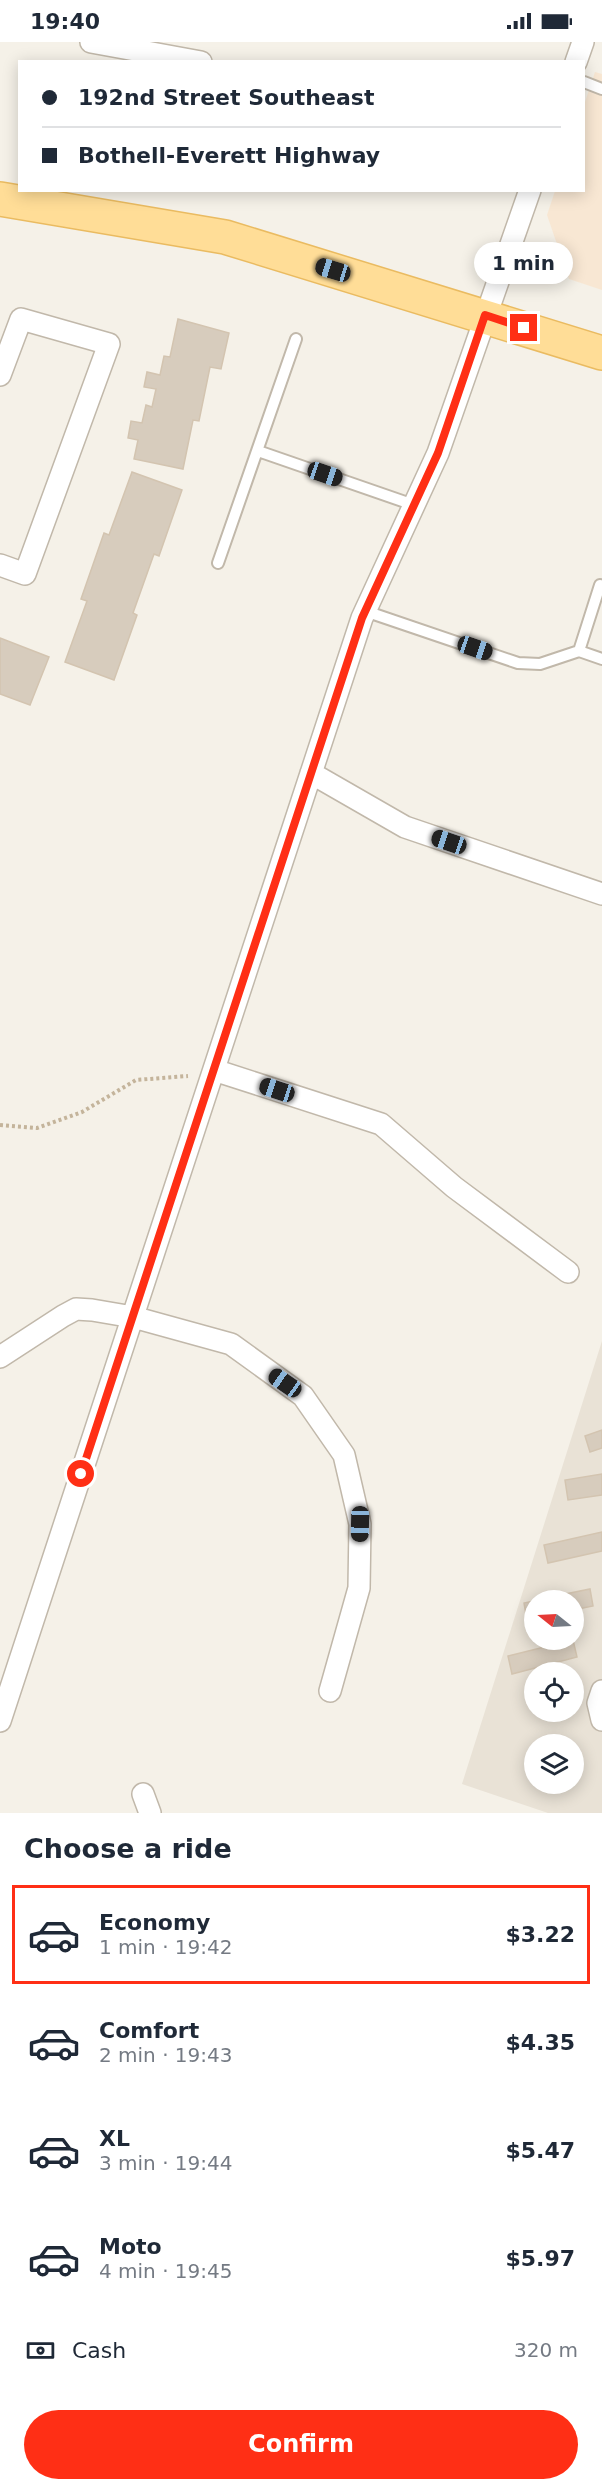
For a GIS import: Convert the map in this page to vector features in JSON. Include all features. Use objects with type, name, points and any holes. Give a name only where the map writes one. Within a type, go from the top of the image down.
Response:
[{"type":"main road","points":[[0,199],[225,237],[485,315],[602,353]]},
{"type":"street","points":[[90,42],[127,45],[192,60]]},
{"type":"street","points":[[577,60],[583,42]]},
{"type":"street","points":[[0,1721],[365,611],[438,453],[529,192]]},
{"type":"street","points":[[0,375],[21,319],[109,344],[25,574],[0,565]]},
{"type":"street","points":[[311,773],[405,827],[602,894]]},
{"type":"street","points":[[212,1075],[381,1124],[454,1187],[568,1272]]},
{"type":"street","points":[[0,1357],[76,1310],[133,1317],[231,1344],[303,1396],[344,1455],[360,1524],[359,1588],[330,1691]]},
{"type":"street","points":[[602,1691],[598,1703],[602,1720]]},
{"type":"lane","points":[[585,82],[602,89]]},
{"type":"lane","points":[[218,563],[296,339]]},
{"type":"lane","points":[[258,451],[414,505]]},
{"type":"lane","points":[[579,651],[600,585],[602,586]]},
{"type":"lane","points":[[365,611],[518,663],[540,664],[579,651],[602,659]]},
{"type":"path","points":[[0,1125],[37,1128],[82,1112],[136,1080],[184,1075],[212,1075]]},
{"type":"shaded area","points":[[595,72],[602,74],[602,290],[569,279],[547,215],[555,192],[585,192],[585,102]]},
{"type":"shaded area","points":[[602,1341],[602,1813],[548,1813],[462,1784]]},
{"type":"building","points":[[178,319],[229,333],[221,369],[210,367],[199,421],[193,420],[183,469],[134,459],[138,440],[128,438],[131,421],[142,423],[146,405],[152,407],[156,389],[144,387],[147,372],[160,375],[164,356],[170,357]]},
{"type":"building","points":[[132,472],[182,490],[159,556],[154,554],[133,613],[137,615],[114,680],[65,662],[87,601],[81,599],[104,533],[109,535]]},
{"type":"building","points":[[0,638],[49,657],[30,705],[0,694]]},
{"type":"building","points":[[602,1430],[602,1448],[590,1452],[585,1436]]},
{"type":"building","points":[[602,1474],[602,1495],[568,1500],[565,1480]]},
{"type":"building","points":[[602,1532],[602,1551],[548,1563],[544,1545]]},
{"type":"building","points":[[590,1589],[593,1606],[584,1608],[584,1590]]},
{"type":"building","points":[[532,1650],[575,1650],[577,1657],[558,1662],[524,1662],[524,1671],[512,1674],[508,1656]]},
{"type":"route","points":[[81,1474],[362,618],[438,453],[485,315],[524,328]]}]
